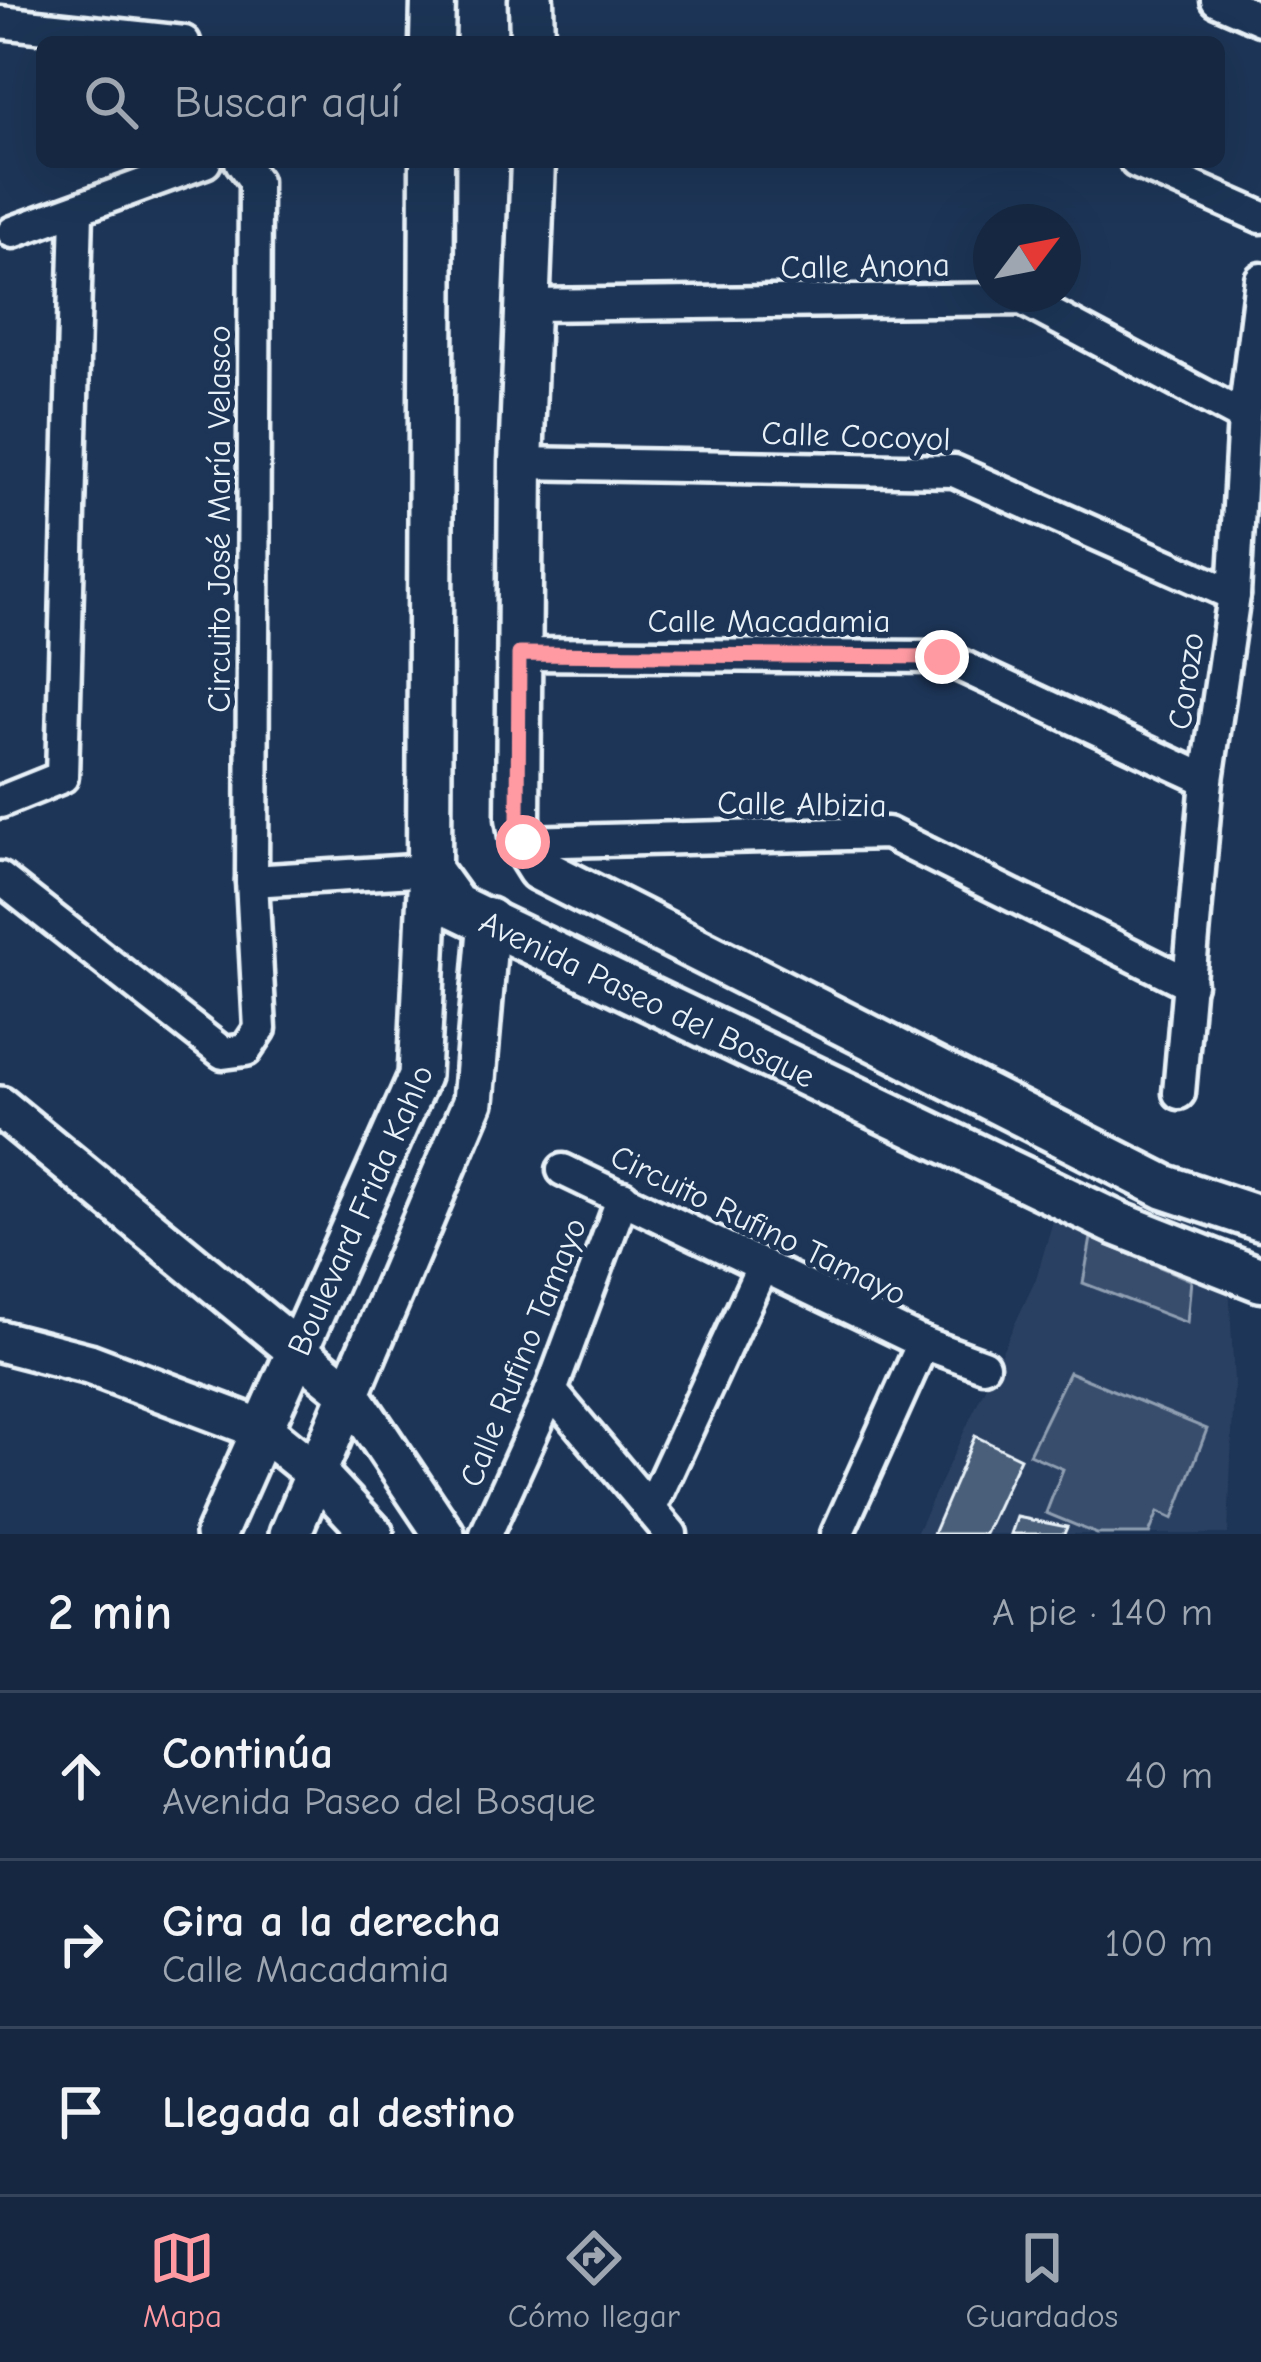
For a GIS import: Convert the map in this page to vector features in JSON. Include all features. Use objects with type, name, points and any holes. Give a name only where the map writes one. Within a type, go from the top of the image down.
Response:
[{"type":"main road","points":[[432,36],[433,0]]},
{"type":"main road","points":[[531,0],[532,36]]},
{"type":"main road","points":[[429,871],[432,168]]},
{"type":"main road","points":[[523,842],[518,818],[521,463],[533,168]]},
{"type":"main road","name":"Avenida Paseo del Bosque","points":[[523,842],[539,869],[1165,1187],[1261,1219]]},
{"type":"main road","name":"Avenida Paseo del Bosque","points":[[429,871],[455,906],[1117,1222],[1261,1280]]},
{"type":"street","points":[[1217,0],[1261,19]]},
{"type":"street","points":[[0,22],[129,36]]},
{"type":"street","points":[[13,232],[189,168]]},
{"type":"street","name":"Circuito José María Velasco","points":[[0,878],[223,1054],[246,1050],[260,1029],[252,881],[255,181],[246,168]]},
{"type":"street","points":[[1150,168],[1261,217]]},
{"type":"street","points":[[0,802],[62,777],[77,211]]},
{"type":"street","name":"Corozo","points":[[1179,1093],[1207,781],[1234,595],[1244,417],[1261,278]]},
{"type":"street","name":"Calle Anona","points":[[530,305],[1022,299],[1244,417]]},
{"type":"street","name":"Calle Cocoyol","points":[[521,463],[954,470],[1234,595]]},
{"type":"street","name":"Calle Macadamia","points":[[519,654],[942,657],[1207,781]]},
{"type":"street","name":"Calle Albizia","points":[[523,842],[887,833],[1190,984]]},
{"type":"street","points":[[252,881],[429,871]]},
{"type":"street","name":"Boulevard Frida Kahlo","points":[[217,1534],[419,1076],[429,871]]},
{"type":"street","name":"Boulevard Frida Kahlo","points":[[290,1534],[472,1102],[489,919]]},
{"type":"street","points":[[0,1107],[350,1394],[444,1534]]},
{"type":"street","name":"Circuito Rufino Tamayo","points":[[563,1170],[923,1343],[983,1364]]},
{"type":"street","points":[[1117,1222],[1165,1187]]},
{"type":"street","name":"Calle Rufino Tamayo","points":[[486,1534],[550,1391],[622,1197]]},
{"type":"street","points":[[650,1510],[763,1265]]},
{"type":"street","points":[[0,1341],[89,1364],[262,1429],[317,1474],[373,1534]]},
{"type":"street","name":"Circuito Rufino Tamayo","points":[[837,1534],[923,1343]]},
{"type":"street","points":[[550,1391],[671,1534]]},
{"type":"shaded area","points":[[1057,1207],[1229,1282],[1234,1383],[1228,1534],[916,1534],[1036,1279]]},
{"type":"shaded area","points":[[1091,1238],[1191,1280],[1187,1323],[1083,1283]]},
{"type":"shaded area","points":[[1069,1372],[1207,1429],[1173,1519],[1158,1512],[1149,1534],[1097,1534],[1046,1513],[1063,1469],[1029,1454]]},
{"type":"building","points":[[975,1436],[1020,1458],[985,1534],[933,1534]]},
{"type":"building","points":[[1017,1517],[1067,1527],[1064,1534],[1011,1534]]},
{"type":"route","points":[[523,842],[518,818],[519,654],[942,657]]}]
